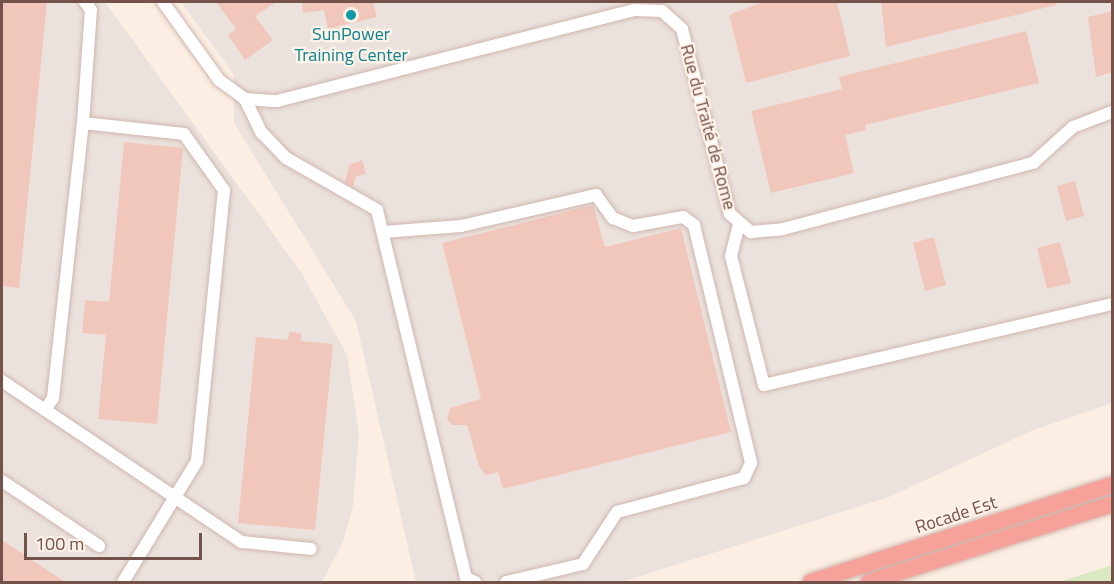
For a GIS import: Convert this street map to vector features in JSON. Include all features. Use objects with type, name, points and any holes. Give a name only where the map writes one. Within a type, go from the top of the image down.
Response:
[{"type":"highway","name":"Rocade Est","points":[[811,582],[1113,485]]},
{"type":"highway","name":"Rocade Est","points":[[869,582],[1113,504]]},
{"type":"street","points":[[45,410],[53,398],[83,123],[91,10],[85,2]]},
{"type":"street","points":[[163,2],[219,80],[245,99],[261,132],[286,158],[377,210],[466,578],[475,582]]},
{"type":"street","name":"Rue du Traité de Rome","points":[[245,99],[277,101],[635,10],[662,11],[682,29],[730,214],[739,224],[766,233],[1032,163],[1073,127],[1113,112]]},
{"type":"street","points":[[83,123],[184,134],[224,190],[197,461],[123,582]]},
{"type":"street","points":[[382,232],[461,226],[596,195],[614,218],[633,226],[683,217],[694,225],[751,463],[744,478],[617,512],[583,564],[506,582]]},
{"type":"street","points":[[739,224],[731,256],[764,386],[1113,304]]},
{"type":"street","points":[[2,381],[242,542],[311,549]]},
{"type":"street","points":[[2,481],[99,546]]},
{"type":"shaded area","points":[[2,2],[105,2],[301,272],[347,355],[359,434],[353,506],[343,542],[322,582],[2,582]]},
{"type":"shaded area","points":[[181,2],[1112,2],[1112,403],[1031,431],[889,497],[622,582],[416,582],[356,321],[234,123],[234,75]]},
{"type":"green space","points":[[1112,565],[1112,582],[1059,582]]},
{"type":"building","points":[[2,2],[47,2],[19,288],[2,286]]},
{"type":"building","points":[[216,2],[276,2],[255,16],[273,40],[245,60],[228,35],[236,29]]},
{"type":"building","name":"SunPower Training Center","points":[[302,2],[373,2],[377,17],[328,29],[324,10],[303,13]]},
{"type":"building","points":[[763,2],[837,2],[850,56],[746,83],[729,15]]},
{"type":"building","points":[[881,2],[1055,2],[1056,5],[886,47]]},
{"type":"building","points":[[1113,11],[1113,72],[1096,77],[1088,17]]},
{"type":"building","points":[[1026,31],[1039,83],[865,125],[866,130],[845,135],[854,173],[771,193],[751,111],[842,89],[839,77]]},
{"type":"building","points":[[124,142],[183,148],[157,424],[98,419],[106,335],[82,333],[85,300],[109,302]]},
{"type":"building","points":[[362,160],[366,174],[356,176],[353,187],[345,182],[349,165]]},
{"type":"building","points":[[1075,181],[1084,216],[1066,221],[1057,186]]},
{"type":"building","points":[[593,205],[605,247],[681,228],[731,432],[503,489],[498,472],[485,475],[479,466],[467,425],[452,425],[447,419],[450,408],[481,399],[442,243]]},
{"type":"building","points":[[934,237],[946,285],[925,291],[913,243]]},
{"type":"building","points":[[1060,242],[1071,283],[1047,289],[1037,248]]},
{"type":"building","points":[[289,332],[301,333],[301,341],[333,344],[315,530],[238,523],[256,337],[288,340]]},
{"type":"building","points":[[2,540],[65,582],[2,582]]},
{"type":"place","name":"SunPower Training Center","points":[[351,15]]}]
